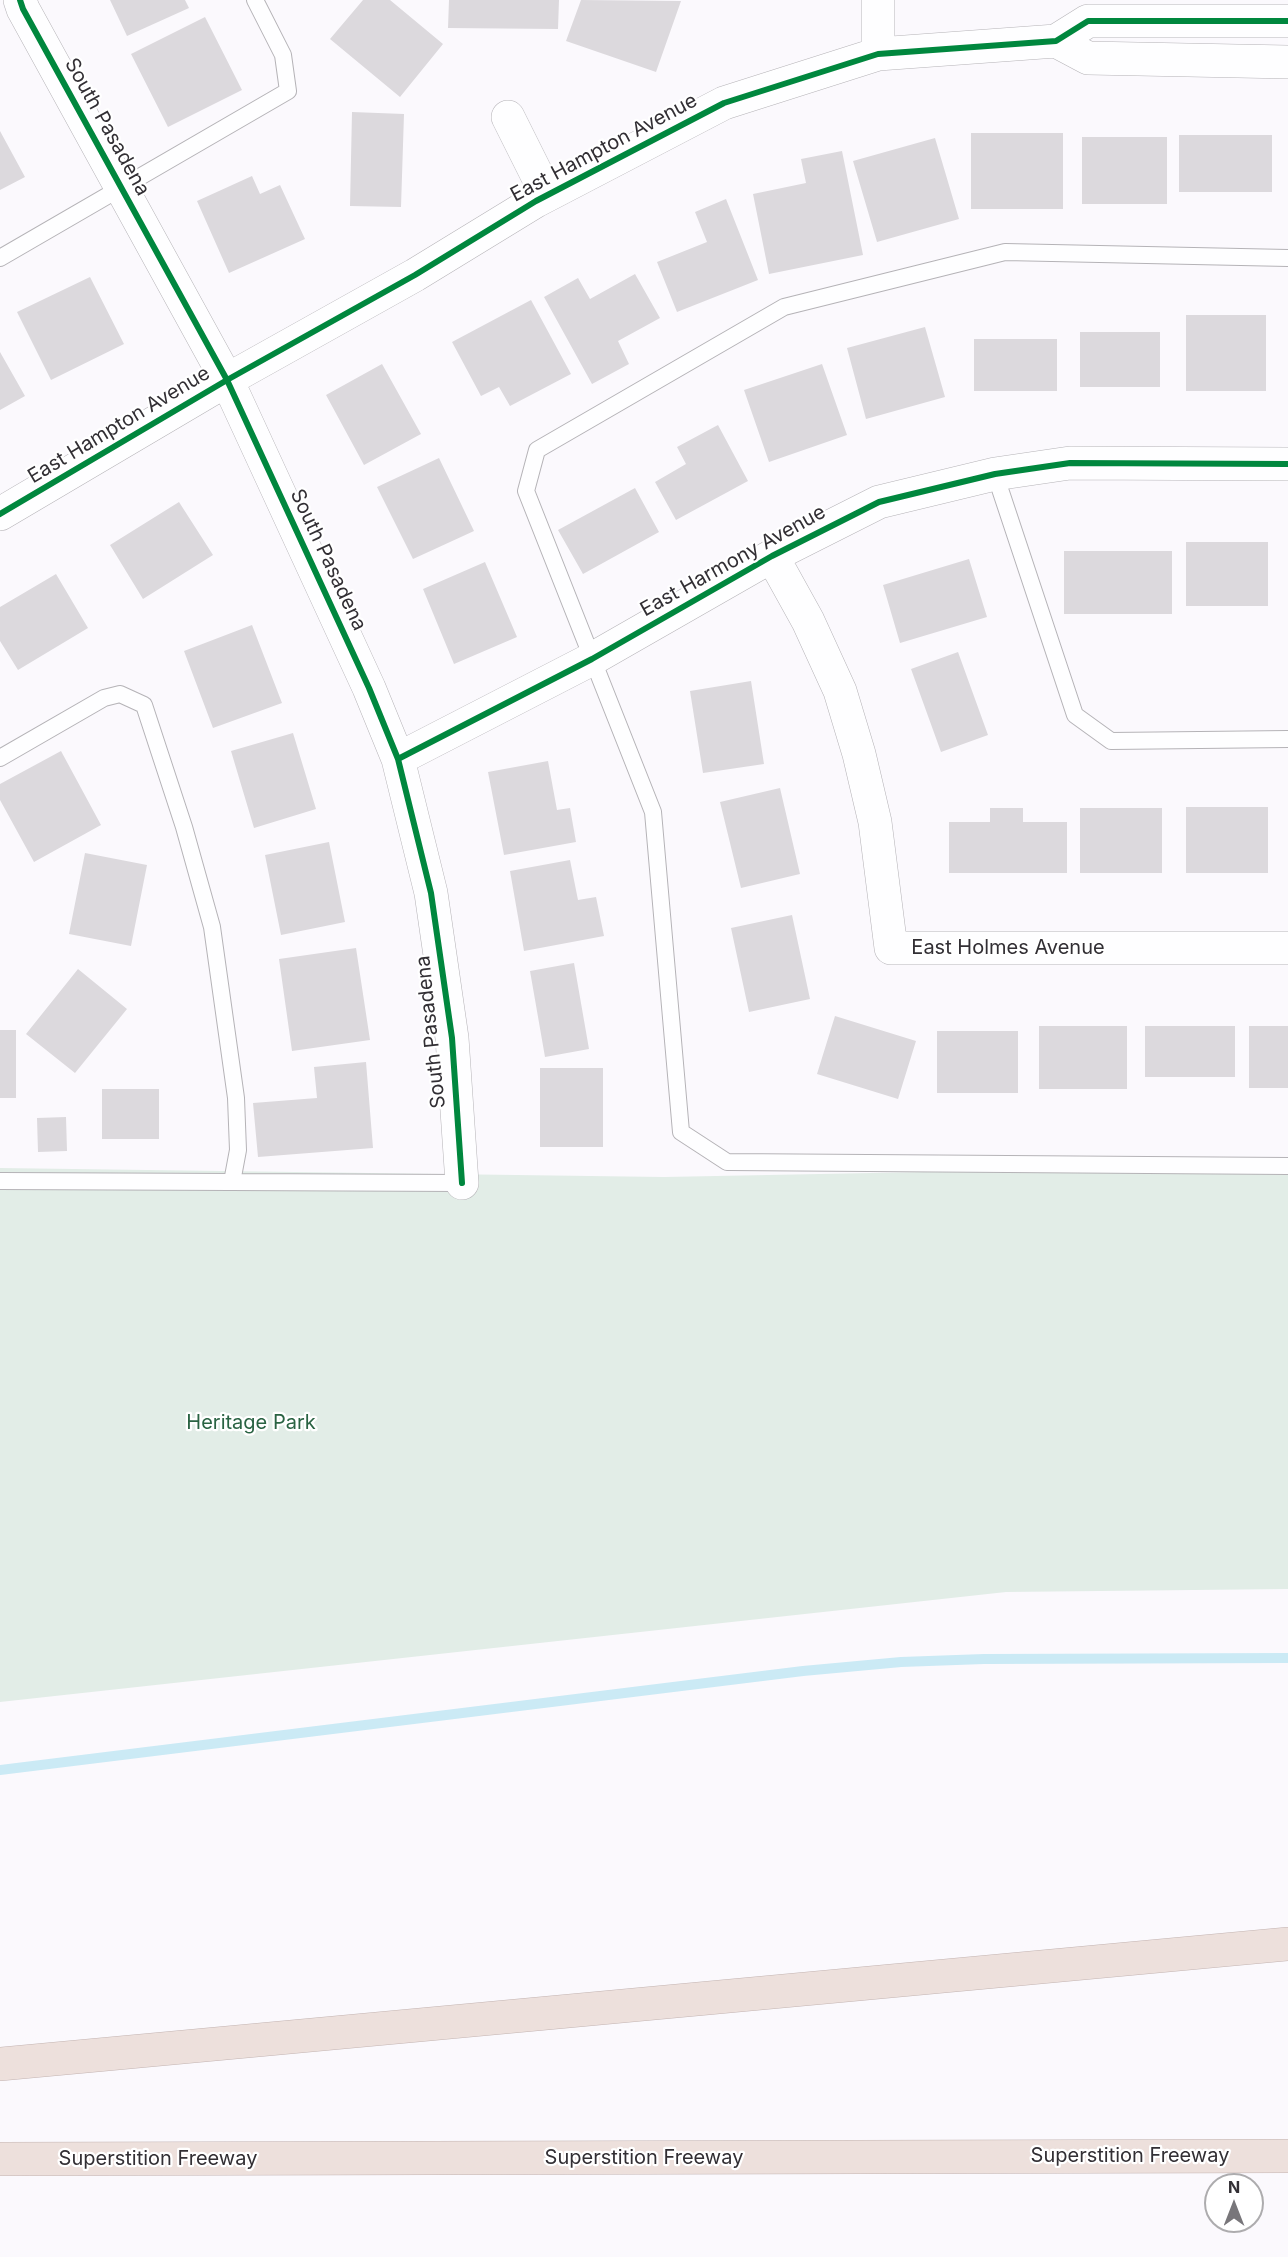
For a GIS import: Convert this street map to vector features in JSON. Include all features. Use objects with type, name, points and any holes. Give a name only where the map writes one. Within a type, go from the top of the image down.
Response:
[{"type":"highway","points":[[0,2064],[1288,1944]]},
{"type":"highway","name":"Superstition Freeway","points":[[0,2159],[1288,2156]]},
{"type":"street","points":[[878,0],[878,54]]},
{"type":"street","name":"South Pasadena","points":[[14,10],[122,188],[227,380],[369,688],[398,759],[431,893],[452,1038],[462,1183]]},
{"type":"street","name":"East Hampton Avenue","points":[[0,514],[227,380],[415,275],[547,195],[724,103],[878,54],[1056,41],[1088,10],[1288,21]]},
{"type":"street","points":[[1056,41],[1088,58],[1288,62]]},
{"type":"street","points":[[508,117],[547,195]]},
{"type":"street","name":"East Harmony Avenue","points":[[398,759],[592,659],[772,556],[879,502],[995,474],[1070,463],[1288,464]]},
{"type":"street","name":"East Holmes Avenue","points":[[772,556],[808,621],[840,691],[859,754],[875,822],[891,948],[1288,948]]},
{"type":"lane","points":[[0,258],[288,91],[283,55],[255,0]]},
{"type":"lane","points":[[1288,258],[1005,252],[784,307],[537,450],[526,491],[653,812],[681,1132],[727,1162],[1288,1166]]},
{"type":"lane","points":[[995,474],[1075,715],[1111,741],[1288,739]]},
{"type":"lane","points":[[0,758],[104,698],[120,694],[144,705],[184,826],[212,927],[236,1098],[238,1150],[232,1182]]},
{"type":"lane","points":[[0,1180],[462,1183]]},
{"type":"green space","name":"Heritage Park","points":[[1288,1165],[1288,1589],[1006,1592],[0,1702],[0,1168],[664,1177]]},
{"type":"building","points":[[110,0],[185,0],[189,8],[127,36]]},
{"type":"building","points":[[363,0],[390,0],[443,44],[400,97],[330,39]]},
{"type":"building","points":[[449,0],[559,0],[558,29],[448,28]]},
{"type":"building","points":[[581,0],[681,1],[656,72],[566,41]]},
{"type":"building","points":[[205,17],[242,90],[168,127],[131,54]]},
{"type":"building","points":[[352,112],[404,114],[401,207],[350,206]]},
{"type":"building","points":[[0,131],[25,177],[0,190]]},
{"type":"building","points":[[971,133],[1063,133],[1063,209],[971,209]]},
{"type":"building","points":[[1179,135],[1272,135],[1272,192],[1179,192]]},
{"type":"building","points":[[1082,137],[1167,137],[1167,204],[1082,204]]},
{"type":"building","points":[[935,138],[959,219],[877,242],[853,161]]},
{"type":"building","points":[[842,151],[863,255],[769,274],[753,194],[806,183],[801,159]]},
{"type":"building","points":[[252,176],[260,194],[280,185],[305,239],[229,273],[197,201]]},
{"type":"building","points":[[726,199],[758,280],[677,312],[657,262],[707,242],[695,212]]},
{"type":"building","points":[[635,274],[660,318],[618,341],[629,364],[592,384],[544,297],[578,278],[590,299]]},
{"type":"building","points":[[90,277],[124,344],[51,380],[17,312]]},
{"type":"building","points":[[531,300],[571,374],[510,406],[499,387],[481,396],[452,342]]},
{"type":"building","points":[[1186,315],[1266,315],[1266,391],[1186,391]]},
{"type":"building","points":[[925,327],[945,397],[866,419],[847,348]]},
{"type":"building","points":[[1080,332],[1160,332],[1160,387],[1080,387]]},
{"type":"building","points":[[974,339],[1057,339],[1057,391],[974,391]]},
{"type":"building","points":[[0,352],[25,396],[0,410]]},
{"type":"building","points":[[382,364],[421,434],[364,465],[326,395]]},
{"type":"building","points":[[822,364],[847,435],[769,462],[744,390]]},
{"type":"building","points":[[718,425],[748,481],[676,520],[655,482],[686,464],[677,447]]},
{"type":"building","points":[[439,458],[474,531],[413,559],[377,487]]},
{"type":"building","points":[[635,488],[659,532],[583,574],[558,530]]},
{"type":"building","points":[[179,502],[213,555],[143,599],[110,545]]},
{"type":"building","points":[[1186,542],[1268,542],[1268,606],[1186,606]]},
{"type":"building","points":[[1064,551],[1172,551],[1172,614],[1064,614]]},
{"type":"building","points":[[969,559],[987,617],[900,643],[883,585]]},
{"type":"building","points":[[485,562],[517,637],[454,664],[423,589]]},
{"type":"building","points":[[56,574],[88,628],[18,670],[0,641],[0,607]]},
{"type":"building","points":[[252,625],[282,703],[213,728],[184,651]]},
{"type":"building","points":[[958,652],[988,735],[941,752],[911,669]]},
{"type":"building","points":[[751,681],[764,764],[703,773],[690,691]]},
{"type":"building","points":[[293,733],[316,809],[254,828],[231,751]]},
{"type":"building","points":[[61,751],[101,825],[34,862],[0,800],[0,784]]},
{"type":"building","points":[[548,761],[557,810],[570,808],[576,842],[504,855],[488,772]]},
{"type":"building","points":[[780,788],[800,874],[741,888],[720,802]]},
{"type":"building","points":[[1186,807],[1268,807],[1268,873],[1186,873]]},
{"type":"building","points":[[990,808],[1023,808],[1023,822],[1067,822],[1067,873],[949,873],[949,822],[990,822]]},
{"type":"building","points":[[1080,808],[1162,808],[1162,873],[1080,873]]},
{"type":"building","points":[[329,842],[345,922],[281,935],[265,855]]},
{"type":"building","points":[[85,853],[147,865],[131,946],[69,934]]},
{"type":"building","points":[[570,860],[578,900],[596,897],[604,936],[524,951],[510,871]]},
{"type":"building","points":[[792,915],[810,999],[749,1012],[731,928]]},
{"type":"building","points":[[356,948],[370,1040],[292,1051],[279,959]]},
{"type":"building","points":[[574,963],[589,1049],[545,1057],[530,971]]},
{"type":"building","points":[[78,969],[127,1009],[75,1073],[26,1034]]},
{"type":"building","points":[[835,1016],[916,1041],[898,1099],[817,1074]]},
{"type":"building","points":[[1039,1026],[1127,1026],[1127,1089],[1039,1089]]},
{"type":"building","points":[[1145,1026],[1235,1026],[1235,1077],[1145,1077]]},
{"type":"building","points":[[1249,1026],[1288,1026],[1288,1088],[1249,1088]]},
{"type":"building","points":[[0,1030],[16,1030],[16,1098],[0,1098]]},
{"type":"building","points":[[937,1031],[1018,1031],[1018,1093],[937,1093]]},
{"type":"building","points":[[366,1062],[373,1148],[258,1157],[253,1103],[317,1098],[314,1067]]},
{"type":"building","points":[[540,1068],[603,1068],[603,1147],[540,1147]]},
{"type":"building","points":[[102,1089],[159,1089],[159,1139],[102,1139]]},
{"type":"building","points":[[66,1117],[67,1151],[38,1152],[37,1118]]},
{"type":"waterway","points":[[0,1770],[803,1671],[901,1662],[984,1659],[1288,1658]]},
{"type":"cycle path","points":[[20,0],[227,380],[369,688],[398,759],[431,893],[452,1038],[462,1183]]},
{"type":"cycle path","points":[[0,514],[227,380],[415,275],[536,201],[724,103],[878,54],[1056,41],[1088,21],[1288,21]]},
{"type":"cycle path","points":[[398,759],[592,659],[772,556],[879,502],[995,474],[1070,463],[1288,464]]}]
